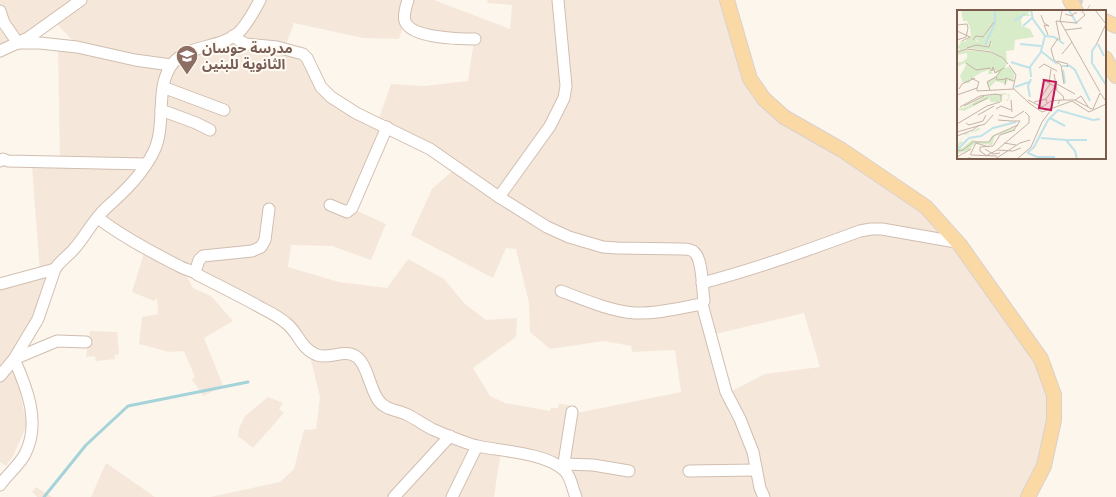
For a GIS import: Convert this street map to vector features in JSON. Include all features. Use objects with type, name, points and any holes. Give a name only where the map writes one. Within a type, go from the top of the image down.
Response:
[{"type":"main road","points":[[727,0],[750,79],[764,99],[784,117],[842,150],[926,207],[956,242],[960,244],[1041,359],[1054,395],[1054,420],[1044,466],[1028,497]]},
{"type":"main road","points":[[1070,0],[1075,10]]},
{"type":"main road","points":[[1106,21],[1116,26]]},
{"type":"main road","points":[[1106,60],[1116,76]]},
{"type":"street","points":[[0,51],[18,43],[54,20],[81,0]]},
{"type":"street","points":[[0,376],[14,359],[38,319],[58,264],[74,249],[106,209],[125,191],[154,151],[160,129],[163,89],[167,72],[171,65],[177,58],[190,51],[224,41],[238,33],[260,0]]},
{"type":"street","points":[[408,0],[404,20],[407,26],[415,31],[452,39],[475,39]]},
{"type":"street","points":[[499,197],[550,126],[564,98],[566,86],[558,0]]},
{"type":"street","points":[[0,11],[4,23],[18,43]]},
{"type":"street","points":[[233,36],[240,42],[246,44],[277,47],[303,54],[307,58],[321,87],[331,97],[356,113],[430,149],[499,197],[547,227],[569,237],[617,248],[689,249],[695,252],[698,256],[702,283],[704,300],[702,304],[726,392],[744,428],[752,452],[760,488],[764,497]]},
{"type":"street","points":[[18,43],[40,43],[76,47],[135,60],[171,65]]},
{"type":"street","points":[[163,89],[224,110]]},
{"type":"street","points":[[161,110],[210,130]]},
{"type":"street","points":[[330,205],[346,212],[352,208],[388,128]]},
{"type":"street","points":[[0,161],[3,159],[8,161],[145,164]]},
{"type":"street","points":[[195,272],[199,260],[203,256],[252,251],[261,247],[267,232],[269,209]]},
{"type":"street","points":[[98,218],[126,238],[180,267],[195,272],[285,322],[294,331],[304,347],[311,352],[324,356],[342,353],[357,357],[364,366],[377,399],[381,404],[408,415],[430,428],[477,446],[539,457],[563,467],[593,465],[629,471]]},
{"type":"street","points":[[702,283],[740,273],[860,231],[871,229],[913,234],[956,242]]},
{"type":"street","points":[[0,284],[55,269]]},
{"type":"street","points":[[561,291],[625,312],[636,313],[658,311],[702,304]]},
{"type":"street","points":[[14,359],[57,341],[69,340],[86,342]]},
{"type":"street","points":[[0,485],[25,455],[32,436],[32,416],[27,388],[14,359]]},
{"type":"street","points":[[572,412],[563,467],[568,474],[576,497]]},
{"type":"street","points":[[394,497],[450,436]]},
{"type":"street","points":[[452,497],[477,446]]},
{"type":"street","points":[[689,471],[756,470]]},
{"type":"shaded area","points":[[0,0],[434,0],[510,29],[512,5],[488,3],[487,0],[729,0],[758,88],[773,105],[924,206],[1044,365],[1055,397],[1051,446],[1026,497],[580,497],[562,466],[501,451],[494,497],[210,497],[280,482],[294,469],[304,430],[316,429],[320,397],[309,352],[288,324],[103,222],[107,209],[67,256],[40,273],[32,166],[60,161],[58,45],[79,47],[54,21],[15,46],[0,48]],"holes":[[[294,23],[363,38],[399,39],[404,23],[474,41],[468,81],[424,86],[391,84],[377,124],[330,97],[304,54],[285,48]],[[388,129],[456,168],[432,189],[411,235],[493,278],[506,248],[516,249],[529,303],[530,332],[550,349],[604,341],[631,346],[632,352],[675,350],[681,392],[572,414],[569,405],[559,404],[558,408],[551,408],[550,411],[505,403],[490,396],[473,368],[516,337],[517,318],[486,320],[464,303],[444,279],[408,259],[387,288],[339,282],[288,267],[291,245],[332,246],[371,260],[386,224],[353,209]],[[804,313],[820,367],[765,374],[730,392],[711,335]]]},
{"type":"shaded area","points":[[145,250],[183,269],[193,288],[211,296],[233,321],[204,338],[223,386],[203,396],[192,379],[195,377],[184,351],[169,352],[139,344],[142,317],[158,314],[157,298],[154,301],[132,292]]},
{"type":"shaded area","points":[[54,272],[13,361],[27,425],[13,456],[6,466],[0,462],[0,284],[40,273],[43,278]]},
{"type":"shaded area","points":[[90,331],[117,332],[119,354],[114,355],[115,359],[96,361],[95,356],[86,357]]},
{"type":"shaded area","points":[[268,397],[283,403],[279,409],[284,413],[253,448],[238,436],[239,428],[245,416]]},
{"type":"shaded area","points":[[106,463],[155,497],[91,497]]},
{"type":"shaded area","points":[[36,487],[52,497],[37,497],[32,492]]},
{"type":"waterway","points":[[44,497],[86,445],[128,406],[248,382]]},
{"type":"tunnel","points":[[1068,0],[1085,10]]},
{"type":"place","name":"مدرسة حوسان الثانوية للبنين","points":[[187,76]]}]
